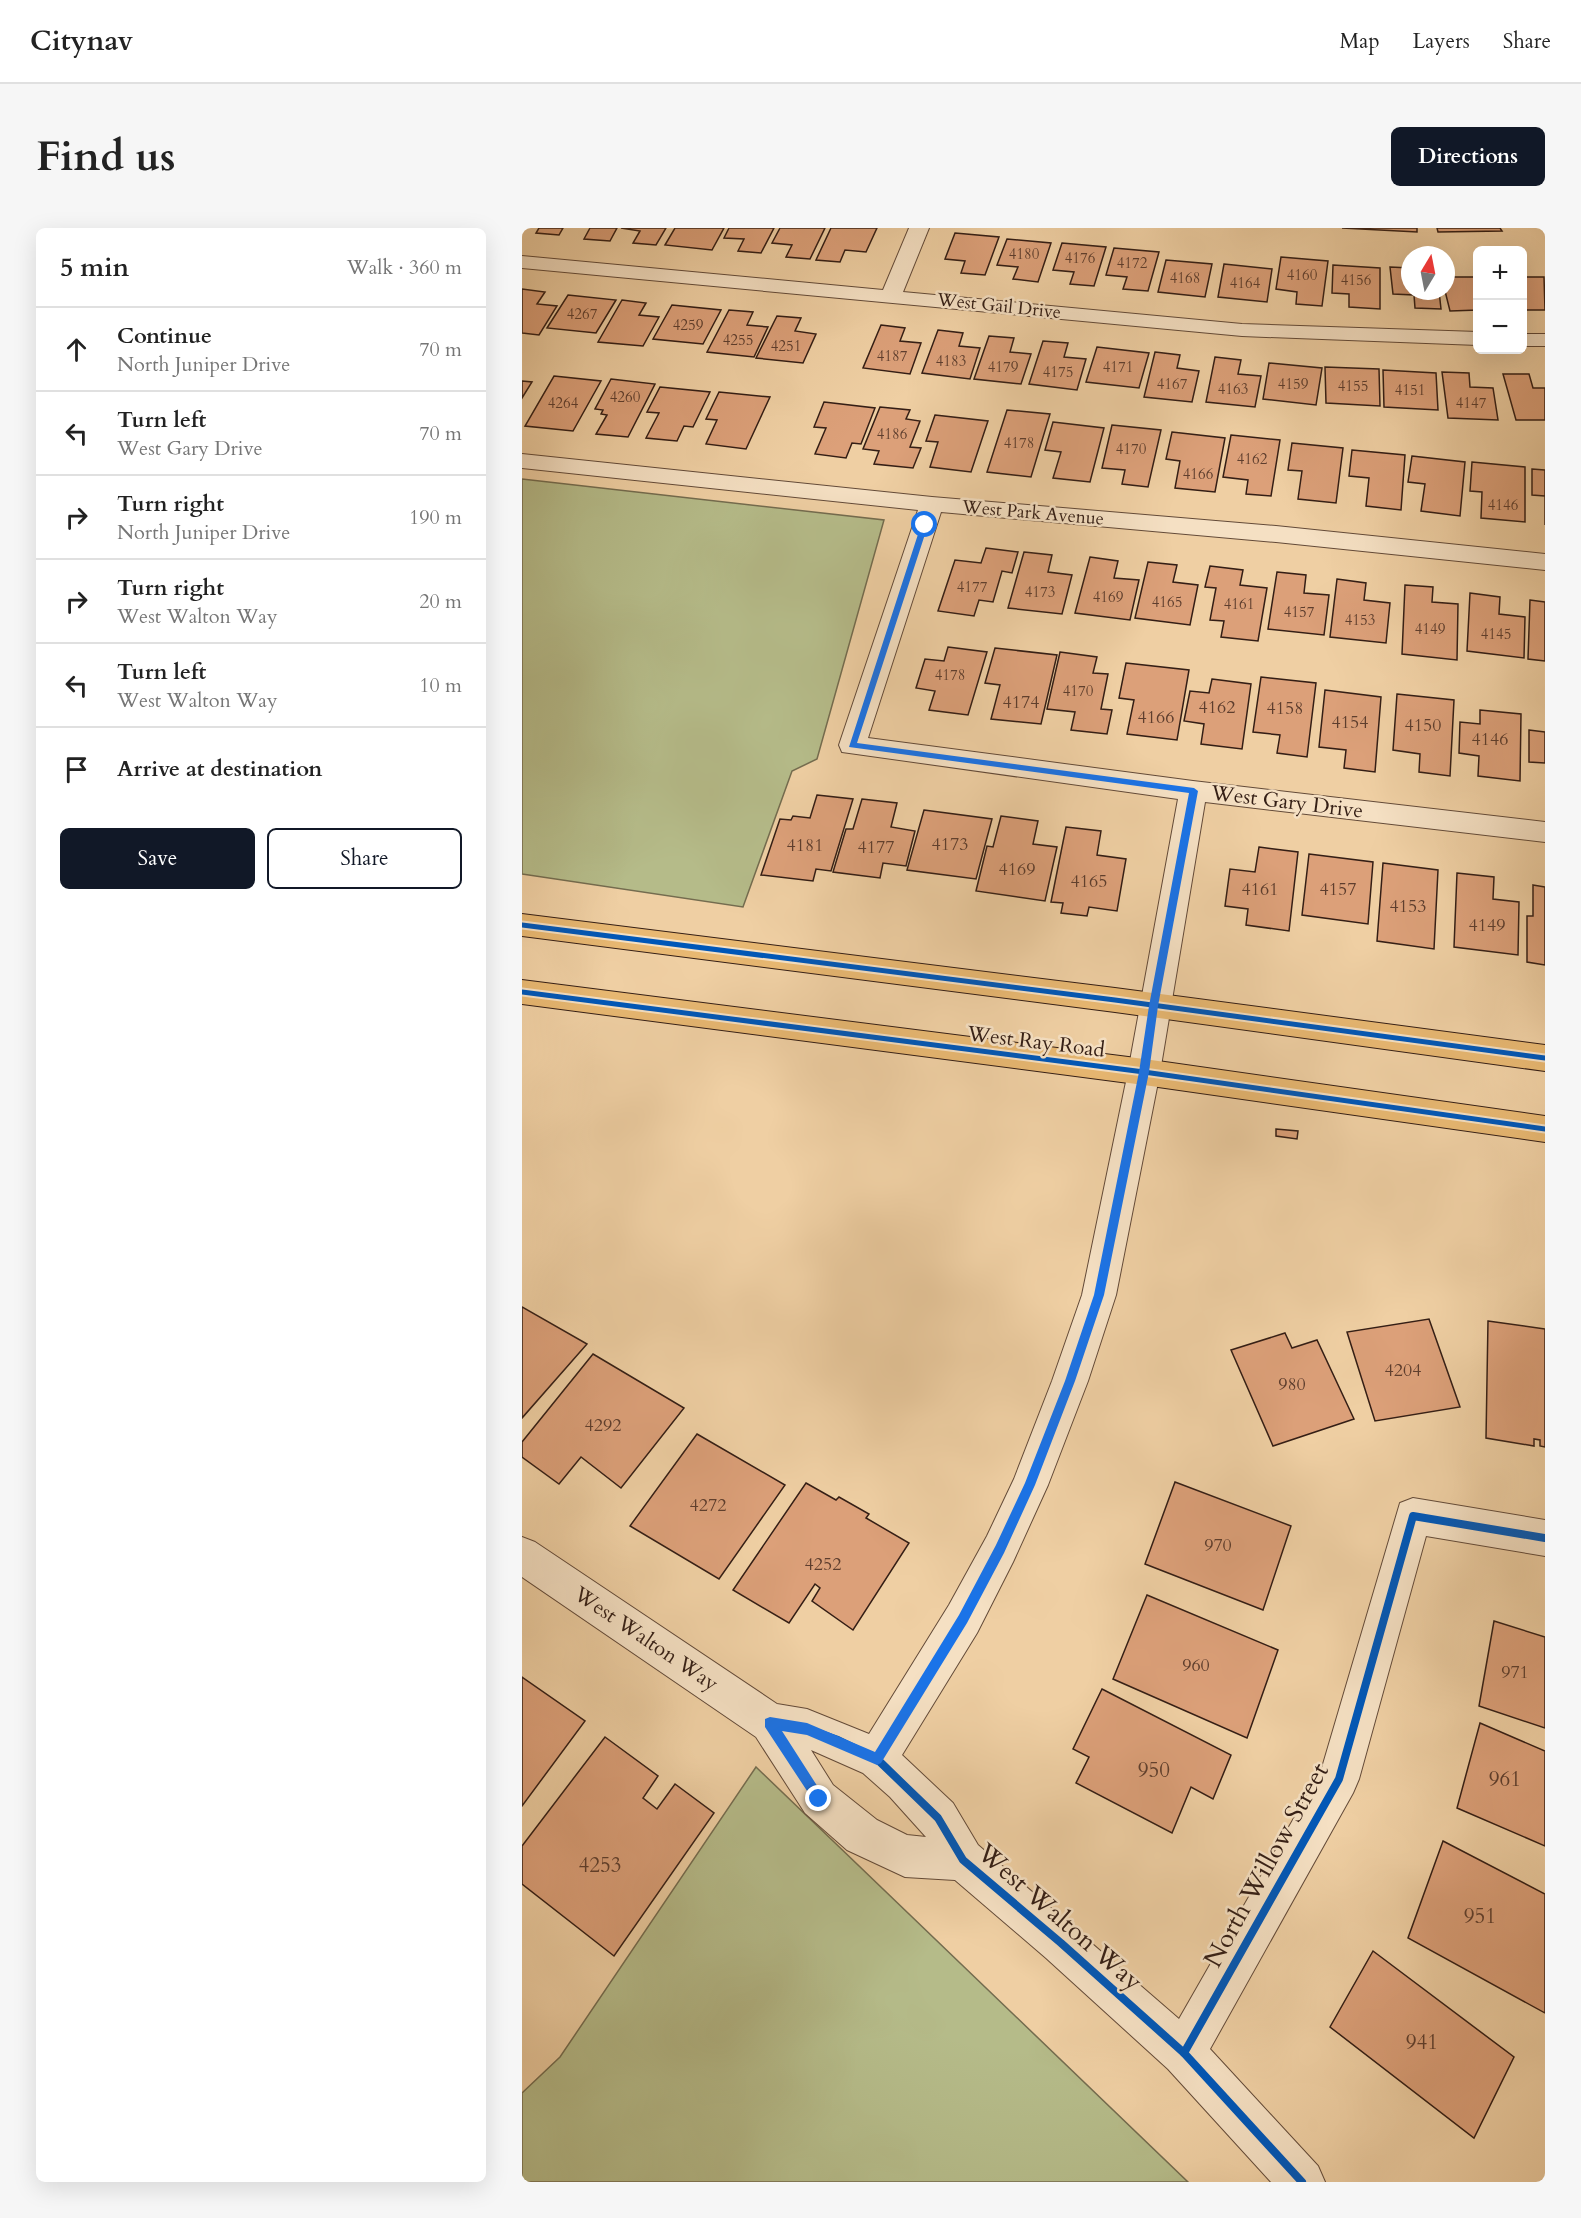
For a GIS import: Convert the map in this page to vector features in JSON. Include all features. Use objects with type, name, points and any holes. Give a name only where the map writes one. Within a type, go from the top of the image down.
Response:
[{"type":"main road","points":[[522,925],[1545,1058]]},
{"type":"main road","name":"West Ray Road","points":[[522,992],[1144,1072],[1545,1129]]},
{"type":"street","points":[[891,296],[919,228]]},
{"type":"street","name":"West Gail Drive","points":[[522,262],[1242,330],[1473,339]]},
{"type":"street","points":[[1527,340],[1545,340]]},
{"type":"street","name":"West Park Avenue","points":[[522,461],[932,504],[1276,534],[1545,562]]},
{"type":"street","name":"West Gary Drive","points":[[932,504],[852,745],[1194,791],[1545,832]]},
{"type":"street","points":[[877,1759],[963,1619],[1000,1549],[1029,1485],[1066,1391],[1099,1295],[1144,1072],[1194,791]]},
{"type":"street","name":"North Willow Street","points":[[1184,2053],[1339,1779],[1413,1516],[1545,1538]]},
{"type":"street","name":"West Walton Way","points":[[522,1555],[770,1723],[819,1799],[862,1835],[905,1856],[963,1860]]},
{"type":"street","name":"West Walton Way","points":[[770,1723],[807,1729],[838,1740],[877,1759],[938,1818],[963,1860],[1061,1943],[1184,2053],[1302,2182]]},
{"type":"green space","points":[[522,479],[884,520],[817,759],[792,771],[743,907],[522,874]]},
{"type":"green space","points":[[756,1767],[1188,2182],[522,2182],[522,2093],[560,2057]]},
{"type":"building","points":[[539,228],[563,228],[559,235],[536,233]]},
{"type":"building","points":[[590,228],[617,228],[610,241],[584,239]]},
{"type":"building","points":[[621,228],[666,228],[656,245],[633,243],[640,231]]},
{"type":"building","points":[[675,228],[724,228],[712,250],[665,245]]},
{"type":"building","points":[[729,228],[774,228],[761,253],[738,251],[744,239],[724,238]]},
{"type":"building","points":[[780,228],[825,228],[810,259],[786,257],[792,245],[772,243]]},
{"type":"building","points":[[831,228],[877,228],[866,252],[845,250],[840,262],[816,260]]},
{"type":"building","points":[[1342,228],[1417,228],[1417,232]]},
{"type":"building","points":[[1437,228],[1500,228],[1502,231],[1438,232]]},
{"type":"building","points":[[955,233],[999,237],[985,275],[961,273],[965,261],[945,259]]},
{"type":"building","points":[[1007,239],[1051,243],[1038,282],[1013,279],[1018,267],[997,265]]},
{"type":"building","points":[[1062,243],[1106,247],[1094,286],[1070,284],[1074,272],[1053,270]]},
{"type":"building","points":[[1114,248],[1159,252],[1148,291],[1123,289],[1127,277],[1106,275]]},
{"type":"building","points":[[1281,257],[1328,261],[1322,306],[1296,304],[1297,292],[1276,289]]},
{"type":"building","points":[[1166,260],[1212,264],[1205,297],[1158,292]]},
{"type":"building","points":[[1224,264],[1272,269],[1267,302],[1218,297]]},
{"type":"building","points":[[1333,265],[1380,268],[1380,309],[1349,307],[1349,294],[1332,293]]},
{"type":"building","points":[[1390,267],[1401,268],[1401,294],[1393,294]]},
{"type":"building","points":[[1455,277],[1473,277],[1473,310],[1450,311],[1447,300],[1455,300]]},
{"type":"building","points":[[1527,277],[1544,277],[1545,310],[1527,310]]},
{"type":"building","points":[[522,289],[545,292],[537,304],[557,306],[539,335],[522,333]]},
{"type":"building","points":[[568,295],[616,300],[596,333],[547,328]]},
{"type":"building","points":[[622,300],[646,303],[639,315],[659,317],[643,346],[598,342]]},
{"type":"building","points":[[1414,300],[1440,300],[1441,309],[1415,308]]},
{"type":"building","points":[[672,305],[721,310],[703,344],[653,339]]},
{"type":"building","points":[[729,310],[753,312],[747,325],[768,327],[754,357],[707,352]]},
{"type":"building","points":[[777,316],[801,318],[795,331],[816,334],[803,363],[756,358]]},
{"type":"building","points":[[881,325],[905,328],[900,341],[921,343],[910,374],[863,368]]},
{"type":"building","points":[[938,330],[963,333],[959,346],[980,348],[970,379],[922,373]]},
{"type":"building","points":[[989,336],[1014,338],[1010,352],[1031,354],[1021,384],[974,379]]},
{"type":"building","points":[[1043,341],[1068,343],[1064,357],[1086,359],[1077,390],[1029,384]]},
{"type":"building","points":[[1097,347],[1149,353],[1139,388],[1086,382]]},
{"type":"building","points":[[1155,352],[1180,355],[1177,368],[1199,371],[1192,402],[1144,397]]},
{"type":"building","points":[[1215,357],[1241,360],[1238,374],[1261,376],[1255,407],[1206,402]]},
{"type":"building","points":[[1269,363],[1322,368],[1316,405],[1263,399]]},
{"type":"building","points":[[1325,367],[1379,369],[1380,406],[1326,403]]},
{"type":"building","points":[[1383,370],[1436,373],[1438,410],[1384,407]]},
{"type":"building","points":[[1442,372],[1469,373],[1470,387],[1493,388],[1498,420],[1448,418]]},
{"type":"building","points":[[1503,374],[1529,374],[1533,388],[1545,388],[1545,420],[1516,420]]},
{"type":"building","points":[[554,376],[601,381],[573,431],[525,426]]},
{"type":"building","points":[[611,379],[655,384],[628,437],[596,434],[607,415],[601,414],[603,410],[595,409]]},
{"type":"building","points":[[522,381],[532,382],[522,398]]},
{"type":"building","points":[[660,387],[710,392],[693,427],[684,426],[677,441],[646,438],[659,413],[647,412]]},
{"type":"building","points":[[719,392],[770,397],[746,449],[706,444],[717,420],[706,419]]},
{"type":"building","points":[[824,402],[875,408],[861,444],[852,443],[846,458],[815,454],[826,428],[814,427]]},
{"type":"building","points":[[880,407],[910,410],[906,419],[920,421],[910,447],[921,448],[913,468],[874,464],[879,451],[863,449]]},
{"type":"building","points":[[1007,410],[1050,414],[1031,477],[987,472]]},
{"type":"building","points":[[935,415],[988,421],[971,472],[930,467],[938,442],[926,441]]},
{"type":"building","points":[[1053,422],[1104,428],[1090,482],[1053,478],[1061,452],[1045,450]]},
{"type":"building","points":[[1112,425],[1161,430],[1148,487],[1122,484],[1125,470],[1102,468]]},
{"type":"building","points":[[1172,432],[1225,438],[1215,492],[1175,488],[1180,461],[1166,459]]},
{"type":"building","points":[[1231,435],[1280,440],[1271,496],[1246,494],[1248,480],[1223,477]]},
{"type":"building","points":[[1292,443],[1343,448],[1336,503],[1298,499],[1302,471],[1288,470]]},
{"type":"building","points":[[1352,450],[1405,455],[1401,510],[1366,506],[1369,478],[1349,476]]},
{"type":"building","points":[[1412,456],[1465,462],[1460,516],[1421,511],[1425,484],[1408,482]]},
{"type":"building","points":[[1472,462],[1525,467],[1525,522],[1481,518],[1482,492],[1470,491]]},
{"type":"building","points":[[1532,469],[1545,470],[1545,496],[1532,495]]},
{"type":"building","points":[[986,548],[1018,552],[1012,573],[1002,571],[993,602],[979,600],[974,616],[938,611],[955,560],[981,563]]},
{"type":"building","points":[[1024,552],[1052,555],[1048,572],[1072,575],[1062,614],[1008,608]]},
{"type":"building","points":[[1090,557],[1118,561],[1114,578],[1139,580],[1130,620],[1075,613]]},
{"type":"building","points":[[1148,562],[1177,565],[1173,582],[1198,585],[1190,625],[1135,618]]},
{"type":"building","points":[[1210,566],[1243,570],[1240,585],[1267,588],[1258,641],[1221,637],[1224,621],[1210,620],[1216,588],[1205,587]]},
{"type":"building","points":[[1277,572],[1306,575],[1304,593],[1329,595],[1324,635],[1268,629]]},
{"type":"building","points":[[1337,579],[1366,583],[1364,600],[1390,603],[1386,643],[1330,637]]},
{"type":"building","points":[[1405,585],[1433,587],[1432,602],[1458,604],[1457,660],[1402,654]]},
{"type":"building","points":[[1470,593],[1500,597],[1499,614],[1525,617],[1524,658],[1467,651]]},
{"type":"building","points":[[1530,600],[1545,602],[1545,661],[1528,659]]},
{"type":"building","points":[[948,647],[987,652],[968,715],[929,710],[935,691],[916,688],[925,659],[944,661]]},
{"type":"building","points":[[995,648],[1057,655],[1041,724],[991,719],[1000,685],[985,683]]},
{"type":"building","points":[[1060,652],[1097,657],[1093,673],[1108,674],[1101,709],[1112,710],[1107,734],[1071,730],[1075,712],[1047,709]]},
{"type":"building","points":[[1126,663],[1189,670],[1177,740],[1127,734],[1134,700],[1119,698]]},
{"type":"building","points":[[1261,677],[1316,683],[1307,757],[1277,753],[1280,735],[1253,732]]},
{"type":"building","points":[[1212,679],[1251,684],[1242,749],[1201,744],[1204,724],[1184,721],[1190,691],[1209,693]]},
{"type":"building","points":[[1325,690],[1381,697],[1375,772],[1344,768],[1346,750],[1319,747]]},
{"type":"building","points":[[1397,694],[1454,700],[1450,776],[1419,772],[1420,754],[1393,750]]},
{"type":"building","points":[[1480,710],[1521,714],[1520,781],[1478,776],[1479,756],[1459,753],[1460,722],[1480,724]]},
{"type":"building","points":[[1529,730],[1545,732],[1545,763],[1529,762]]},
{"type":"building","points":[[817,795],[853,799],[831,871],[816,869],[813,881],[761,875],[780,819],[791,820],[793,816],[810,818]]},
{"type":"building","points":[[862,799],[897,803],[891,827],[915,831],[906,866],[883,863],[880,878],[833,872],[846,829],[853,829]]},
{"type":"building","points":[[924,810],[992,819],[976,879],[907,870]]},
{"type":"building","points":[[1001,816],[1038,821],[1033,844],[1057,847],[1045,901],[976,891],[987,846],[993,847]]},
{"type":"building","points":[[1066,827],[1101,831],[1097,855],[1126,859],[1117,911],[1089,907],[1087,916],[1061,913],[1063,903],[1051,902]]},
{"type":"building","points":[[1259,847],[1298,852],[1289,931],[1246,925],[1248,909],[1225,906],[1230,869],[1255,872]]},
{"type":"building","points":[[1309,854],[1373,862],[1368,924],[1302,915]]},
{"type":"building","points":[[1383,863],[1438,870],[1434,949],[1377,941]]},
{"type":"building","points":[[1457,873],[1494,877],[1493,899],[1519,902],[1518,955],[1454,947]]},
{"type":"building","points":[[1533,885],[1545,887],[1545,965],[1527,962],[1527,916],[1533,916]]},
{"type":"building","points":[[1276,1129],[1298,1131],[1297,1139],[1276,1136]]},
{"type":"building","points":[[522,1307],[587,1344],[522,1418]]},
{"type":"building","points":[[1429,1319],[1460,1407],[1375,1421],[1347,1332]]},
{"type":"building","points":[[1488,1321],[1545,1329],[1545,1447],[1540,1446],[1540,1440],[1534,1439],[1534,1446],[1486,1438]]},
{"type":"building","points":[[1285,1333],[1292,1348],[1317,1340],[1354,1419],[1273,1446],[1231,1350]]},
{"type":"building","points":[[593,1354],[684,1408],[621,1488],[581,1457],[559,1484],[522,1457],[522,1442]]},
{"type":"building","points":[[697,1434],[785,1485],[719,1579],[630,1526]]},
{"type":"building","points":[[1175,1482],[1291,1526],[1263,1610],[1145,1564]]},
{"type":"building","points":[[806,1483],[836,1500],[839,1497],[869,1514],[866,1518],[909,1543],[853,1630],[812,1601],[820,1588],[815,1584],[789,1623],[733,1590]]},
{"type":"building","points":[[1147,1595],[1278,1650],[1247,1738],[1113,1679]]},
{"type":"building","points":[[1494,1621],[1545,1637],[1545,1728],[1479,1706]]},
{"type":"building","points":[[522,1677],[585,1721],[522,1806]]},
{"type":"building","points":[[1102,1689],[1231,1755],[1213,1799],[1191,1787],[1172,1833],[1076,1783],[1089,1757],[1073,1749]]},
{"type":"building","points":[[1480,1723],[1545,1751],[1545,1846],[1457,1808]]},
{"type":"building","points":[[605,1737],[658,1776],[643,1798],[657,1809],[675,1784],[714,1813],[614,1956],[522,1884],[522,1846]]},
{"type":"building","points":[[1443,1841],[1545,1894],[1545,2013],[1408,1938]]},
{"type":"building","points":[[1373,1951],[1514,2057],[1474,2138],[1330,2027]]},
{"type":"cycle path","points":[[522,925],[1115,1000],[1545,1058]]},
{"type":"cycle path","points":[[522,992],[1144,1072],[1545,1129]]},
{"type":"cycle path","points":[[1184,2053],[1339,1779],[1413,1516],[1545,1538]]},
{"type":"cycle path","points":[[770,1723],[807,1729],[838,1740],[877,1759],[938,1818],[963,1860],[1061,1943],[1184,2053],[1302,2182]]},
{"type":"route","points":[[819,1799],[770,1723],[807,1729],[838,1740],[877,1759],[963,1619],[1000,1549],[1029,1485],[1070,1381],[1099,1295],[1111,1241],[1194,791],[852,745],[925,525]]}]
